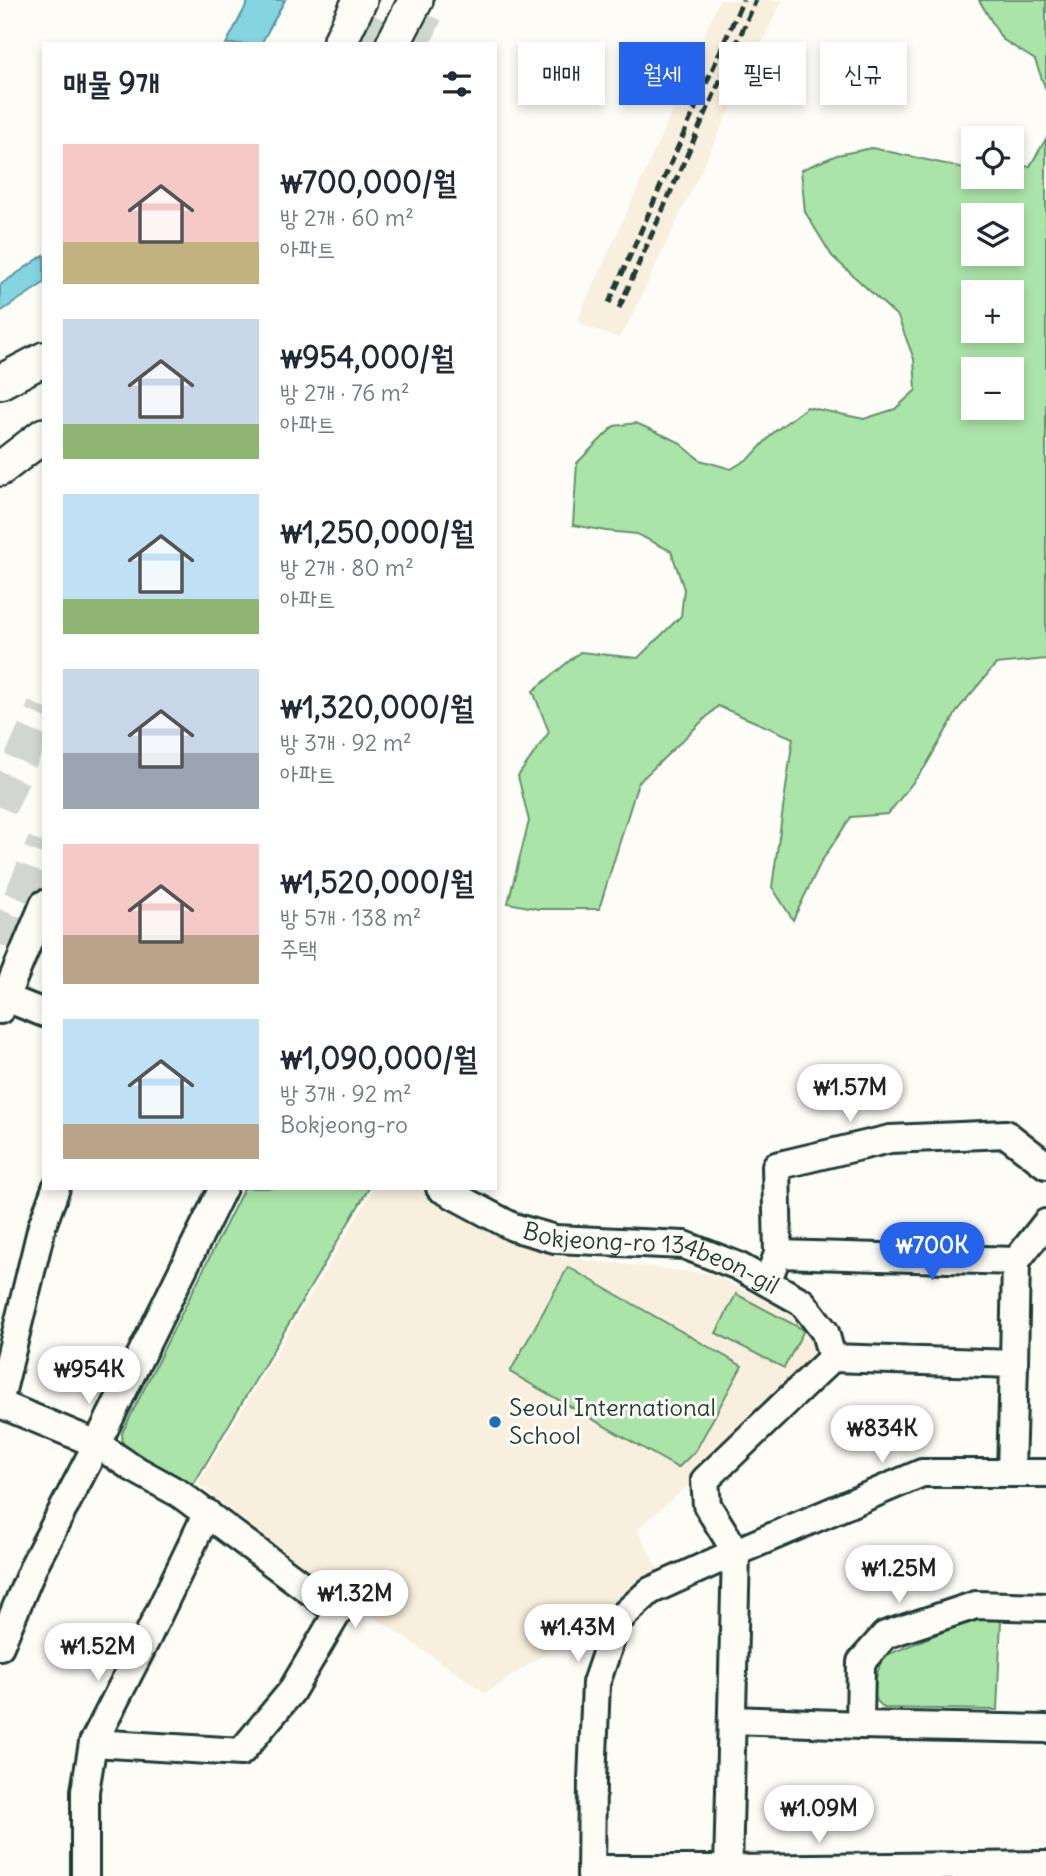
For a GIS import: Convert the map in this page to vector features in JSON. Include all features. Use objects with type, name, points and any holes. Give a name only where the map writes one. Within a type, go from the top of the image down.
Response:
[{"type":"main road","points":[[340,42],[360,0]]},
{"type":"main road","points":[[394,42],[416,0]]},
{"type":"main road","points":[[0,382],[42,360]]},
{"type":"main road","points":[[0,469],[42,437]]},
{"type":"street","points":[[42,909],[3,1004],[42,1013]]},
{"type":"street","points":[[767,1282],[778,1254],[776,1166],[890,1139],[1006,1134],[1046,1165]]},
{"type":"street","points":[[0,1399],[42,1226],[55,1190]]},
{"type":"street","points":[[0,1646],[36,1563],[222,1190]]},
{"type":"street","name":"Bokjeong-ro 134beon-gil","points":[[444,1190],[513,1227],[555,1239],[684,1245],[738,1266],[802,1302],[825,1332],[832,1357]]},
{"type":"street","points":[[1011,1472],[1016,1261],[1046,1223]]},
{"type":"street","points":[[778,1254],[1016,1261]]},
{"type":"street","points":[[728,1869],[736,1552],[707,1505],[705,1480],[832,1357],[1014,1364]]},
{"type":"street","points":[[0,1404],[97,1444],[131,1467],[180,1494],[338,1612],[291,1692],[241,1752],[93,1744]]},
{"type":"street","points":[[1046,1474],[922,1473],[650,1591],[617,1621],[596,1683],[591,1873],[1046,1865]]},
{"type":"street","points":[[85,1876],[85,1791],[93,1744],[207,1513]]},
{"type":"street","points":[[860,1726],[861,1662],[885,1635],[976,1605],[1046,1607]]},
{"type":"street","points":[[732,1720],[860,1726],[1046,1729]]},
{"type":"shaded area","points":[[719,0],[782,0],[762,42],[719,42],[719,105],[732,105],[626,328],[618,338],[582,325],[579,317],[675,105],[705,105],[705,42],[702,42]]},
{"type":"shaded area","name":"Seoul International School","points":[[373,1190],[422,1190],[480,1227],[557,1257],[711,1274],[818,1324],[813,1365],[695,1479],[637,1530],[660,1572],[601,1620],[596,1647],[550,1650],[486,1693],[297,1564],[198,1484]]},
{"type":"green space","points":[[979,0],[1046,0],[1046,90],[1035,60],[1002,39]]},
{"type":"green space","points":[[1046,139],[1046,659],[996,664],[959,708],[925,767],[888,814],[851,817],[821,862],[793,920],[772,887],[793,738],[718,706],[638,783],[599,909],[539,909],[508,903],[529,821],[518,776],[549,732],[533,691],[580,652],[638,658],[681,616],[684,589],[671,551],[637,534],[573,525],[577,463],[614,426],[636,423],[677,441],[700,460],[731,469],[751,457],[774,432],[807,407],[864,419],[895,409],[916,390],[914,359],[898,317],[832,256],[805,212],[801,170],[837,155],[872,148],[961,167],[961,189],[1024,189],[1024,167],[1030,166]]},
{"type":"green space","points":[[243,1190],[368,1190],[192,1487],[123,1456],[122,1433]]},
{"type":"green space","points":[[568,1267],[742,1366],[696,1450],[678,1468],[510,1372]]},
{"type":"green space","points":[[736,1294],[804,1330],[784,1368],[716,1333]]},
{"type":"green space","points":[[971,1620],[1001,1620],[997,1710],[884,1708],[871,1695],[882,1657]]},
{"type":"water","points":[[249,0],[285,0],[262,42],[227,42]]},
{"type":"water","points":[[42,256],[42,284],[0,312],[0,285]]},
{"type":"tunnel","points":[[359,42],[379,0]]},
{"type":"tunnel","points":[[414,42],[432,0]]},
{"type":"tunnel","points":[[0,807],[42,712]]},
{"type":"tunnel","points":[[0,945],[42,848]]},
{"type":"railway","points":[[609,303],[743,0]]},
{"type":"railway","points":[[619,308],[756,0]]},
{"type":"place","name":"Seoul International School","points":[[495,1422]]}]
